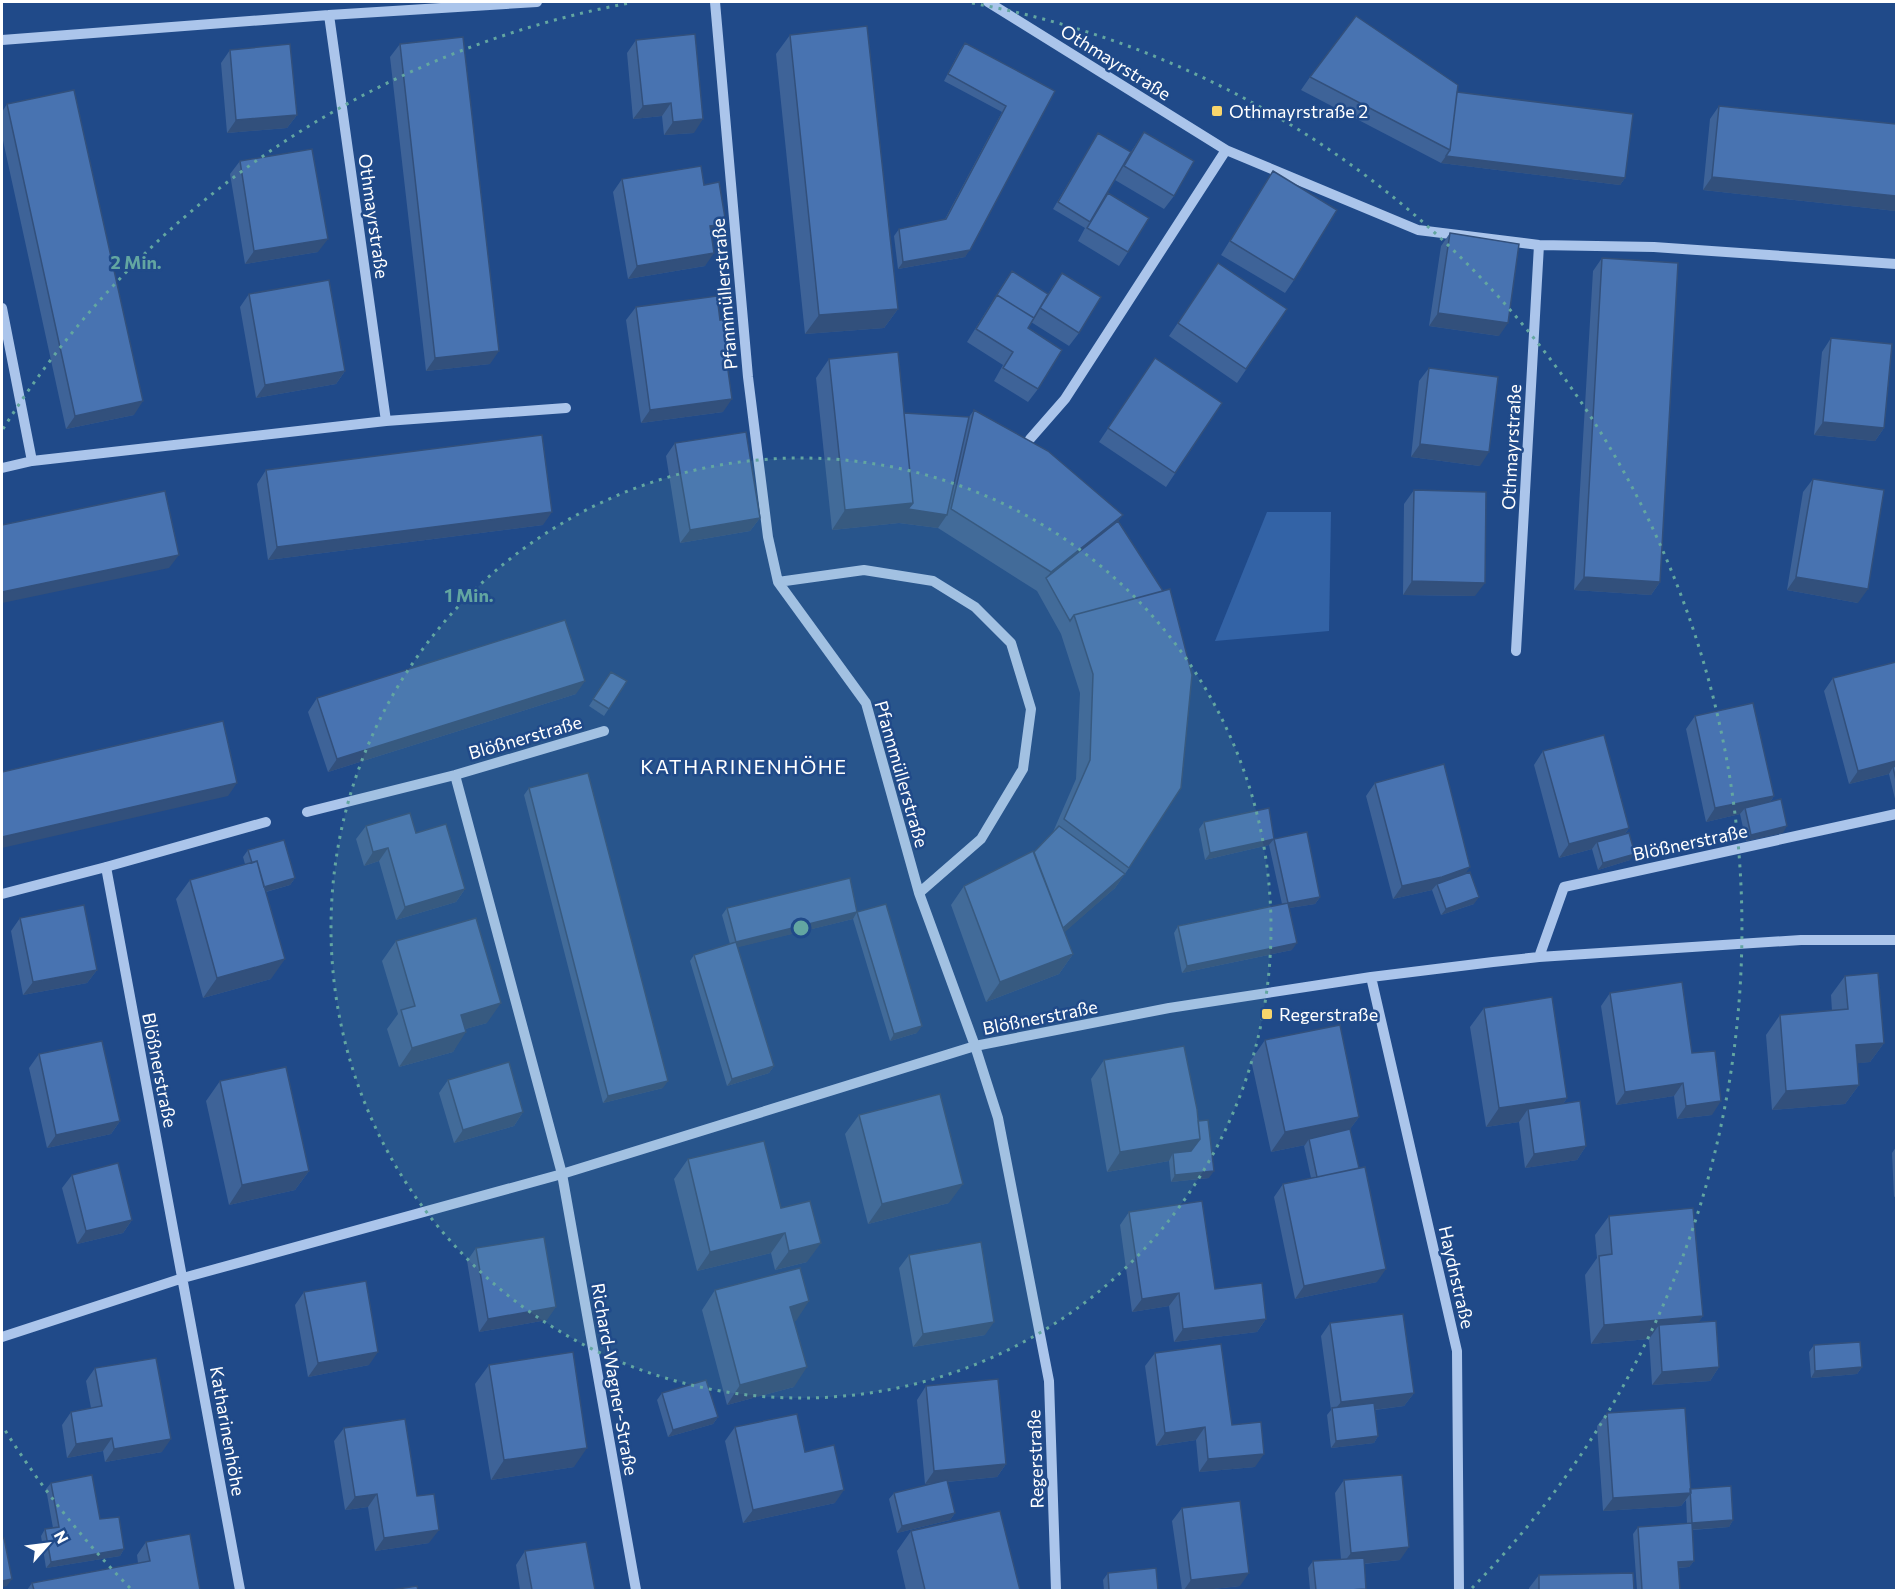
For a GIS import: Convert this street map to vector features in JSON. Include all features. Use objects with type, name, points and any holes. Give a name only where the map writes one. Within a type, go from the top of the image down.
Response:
[{"type":"street","points":[[2,40],[537,2]]},
{"type":"street","name":"Pfannmüllerstraße","points":[[716,2],[748,376],[768,537],[777,582],[866,703],[919,893],[975,1046]]},
{"type":"street","name":"Othmayrstraße","points":[[988,2],[1226,150],[1418,230],[1539,245],[1654,247],[1896,264]]},
{"type":"street","name":"Othmayrstraße","points":[[329,15],[386,421]]},
{"type":"street","points":[[1030,439],[1065,399],[1226,150]]},
{"type":"street","name":"Othmayrstraße","points":[[1516,651],[1539,245]]},
{"type":"street","points":[[2,308],[32,461]]},
{"type":"street","points":[[2,468],[32,461],[386,421],[566,408]]},
{"type":"street","points":[[777,582],[864,570],[933,581],[975,607],[1011,643],[1031,709],[1023,769],[981,839],[919,893]]},
{"type":"street","name":"Blößnerstraße","points":[[308,812],[455,775],[603,731]]},
{"type":"street","name":"Blößnerstraße","points":[[455,775],[562,1174]]},
{"type":"street","name":"Blößnerstraße","points":[[1539,957],[1564,887],[1896,813]]},
{"type":"street","points":[[2,894],[266,822]]},
{"type":"street","name":"Blößnerstraße","points":[[106,867],[183,1278]]},
{"type":"street","name":"Blößnerstraße","points":[[2,1337],[183,1278],[562,1174],[975,1046],[1169,1008],[1371,977],[1539,957],[1801,939],[1896,940]]},
{"type":"street","name":"Haydnstraße","points":[[1371,977],[1457,1351],[1459,1590]]},
{"type":"street","name":"Regerstraße","points":[[975,1046],[998,1118],[1049,1381],[1056,1590]]},
{"type":"street","name":"Richard-Wagner-Straße","points":[[562,1174],[636,1590]]},
{"type":"street","name":"Katharinenhöhe","points":[[183,1278],[240,1590]]},
{"type":"shaded area","points":[[1267,512],[1331,512],[1329,631],[1215,641]]},
{"type":"building","points":[[1356,16],[1458,85],[1450,150],[1310,77]]},
{"type":"building","points":[[867,26],[898,309],[819,315],[790,35]]},
{"type":"building","points":[[695,34],[703,119],[673,122],[671,103],[643,106],[636,40]]},
{"type":"building","points":[[463,37],[499,351],[435,358],[400,44]]},
{"type":"building","points":[[965,43],[1055,91],[970,250],[903,262],[899,229],[946,219],[1006,106],[948,74]]},
{"type":"building","points":[[290,44],[297,115],[236,120],[230,50]]},
{"type":"building","points":[[74,90],[143,401],[75,416],[7,104]]},
{"type":"building","points":[[1457,92],[1633,114],[1625,178],[1446,156],[1450,150]]},
{"type":"building","points":[[1719,106],[1896,124],[1896,196],[1712,177]]},
{"type":"building","points":[[1144,132],[1194,161],[1174,196],[1124,166]]},
{"type":"building","points":[[1098,133],[1131,152],[1090,222],[1058,202]]},
{"type":"building","points":[[312,149],[328,239],[254,251],[240,161]]},
{"type":"building","points":[[701,166],[704,185],[719,182],[726,224],[710,226],[714,253],[637,266],[622,179]]},
{"type":"building","points":[[1273,171],[1337,210],[1294,280],[1230,241]]},
{"type":"building","points":[[1108,193],[1149,218],[1128,252],[1087,228]]},
{"type":"building","points":[[1450,233],[1519,244],[1508,323],[1438,313]]},
{"type":"building","points":[[1602,258],[1678,263],[1660,582],[1584,577]]},
{"type":"building","points":[[1218,263],[1287,309],[1246,369],[1178,323]]},
{"type":"building","points":[[1012,271],[1048,294],[1034,318],[997,295],[993,301]]},
{"type":"building","points":[[1062,273],[1101,297],[1079,333],[1040,308]]},
{"type":"building","points":[[329,280],[345,371],[265,385],[249,294]]},
{"type":"building","points":[[997,295],[1034,318],[1028,328],[1062,350],[1038,389],[1003,368],[1013,352],[976,329]]},
{"type":"building","points":[[717,296],[720,320],[731,318],[735,355],[726,356],[732,399],[650,410],[636,307]]},
{"type":"building","points":[[1831,338],[1892,344],[1884,428],[1823,422]]},
{"type":"building","points":[[898,352],[913,503],[845,510],[829,359]]},
{"type":"building","points":[[1155,358],[1222,403],[1175,473],[1108,428]]},
{"type":"building","points":[[1429,368],[1498,377],[1489,452],[1420,444]]},
{"type":"building","points":[[974,410],[1048,451],[1123,515],[1051,572],[951,509]]},
{"type":"building","points":[[904,413],[969,417],[947,515],[908,509],[913,503]]},
{"type":"building","points":[[746,432],[760,518],[690,530],[675,443]]},
{"type":"building","points":[[542,435],[552,512],[277,547],[266,470]]},
{"type":"building","points":[[1813,479],[1884,490],[1868,589],[1796,577]]},
{"type":"building","points":[[1414,490],[1486,492],[1485,583],[1412,581]]},
{"type":"building","points":[[165,491],[179,555],[2,592],[2,525]]},
{"type":"building","points":[[1118,521],[1163,591],[1074,615],[1070,621],[1046,578]]},
{"type":"building","points":[[1170,589],[1192,675],[1181,788],[1129,868],[1064,819],[1090,760],[1093,674],[1074,615]]},
{"type":"building","points":[[565,620],[585,681],[337,759],[317,698]]},
{"type":"building","points":[[1896,662],[1896,761],[1858,771],[1833,678]]},
{"type":"building","points":[[611,672],[627,681],[609,709],[593,699]]},
{"type":"building","points":[[1753,703],[1774,796],[1715,808],[1695,716]]},
{"type":"building","points":[[223,721],[237,783],[2,837],[2,772]]},
{"type":"building","points":[[1604,735],[1629,828],[1569,844],[1543,751]]},
{"type":"building","points":[[1444,764],[1470,867],[1442,877],[1402,886],[1375,783]]},
{"type":"building","points":[[588,773],[668,1081],[608,1096],[529,788]]},
{"type":"building","points":[[1781,799],[1787,826],[1751,835],[1745,808]]},
{"type":"building","points":[[1269,808],[1274,839],[1210,853],[1204,822]]},
{"type":"building","points":[[410,813],[416,833],[446,824],[465,889],[405,907],[388,848],[373,852],[366,826]]},
{"type":"building","points":[[1059,826],[1125,874],[1063,928],[1034,852]]},
{"type":"building","points":[[1307,832],[1320,897],[1288,903],[1274,839]]},
{"type":"building","points":[[1629,833],[1635,854],[1603,863],[1597,842]]},
{"type":"building","points":[[284,840],[295,878],[264,887],[257,861],[252,863],[248,850]]},
{"type":"building","points":[[1033,851],[1073,954],[1000,982],[964,886]]},
{"type":"building","points":[[257,861],[285,959],[217,978],[190,880]]},
{"type":"building","points":[[1470,872],[1479,897],[1446,909],[1437,884]]},
{"type":"building","points":[[850,878],[857,912],[736,942],[727,908]]},
{"type":"building","points":[[1288,903],[1297,943],[1187,966],[1178,926]]},
{"type":"building","points":[[886,904],[922,1026],[894,1034],[857,912]]},
{"type":"building","points":[[84,905],[97,970],[33,982],[20,918]]},
{"type":"building","points":[[476,918],[501,1003],[461,1015],[466,1032],[412,1048],[401,1010],[415,1006],[396,941]]},
{"type":"building","points":[[736,942],[774,1066],[732,1079],[694,955]]},
{"type":"building","points":[[1878,973],[1884,1043],[1856,1045],[1859,1085],[1786,1091],[1780,1015],[1848,1009],[1845,976]]},
{"type":"building","points":[[1682,982],[1692,1053],[1715,1051],[1721,1101],[1686,1106],[1683,1083],[1625,1092],[1610,993]]},
{"type":"building","points":[[1552,997],[1567,1098],[1499,1108],[1484,1008]]},
{"type":"building","points":[[1340,1025],[1359,1117],[1285,1132],[1265,1040]]},
{"type":"building","points":[[102,1041],[120,1121],[56,1135],[39,1054]]},
{"type":"building","points":[[1184,1046],[1197,1109],[1200,1139],[1120,1152],[1104,1060]]},
{"type":"building","points":[[509,1062],[523,1112],[463,1130],[448,1080]]},
{"type":"building","points":[[286,1067],[309,1171],[242,1185],[220,1081]]},
{"type":"building","points":[[940,1094],[963,1184],[882,1204],[859,1115]]},
{"type":"building","points":[[1580,1101],[1586,1146],[1534,1154],[1528,1109]]},
{"type":"building","points":[[1208,1120],[1214,1171],[1175,1175],[1173,1153],[1191,1151],[1200,1139],[1198,1121]]},
{"type":"building","points":[[1350,1129],[1359,1168],[1317,1177],[1309,1139]]},
{"type":"building","points":[[764,1141],[781,1208],[810,1201],[821,1243],[789,1251],[785,1233],[710,1252],[688,1159]]},
{"type":"building","points":[[118,1163],[132,1220],[86,1231],[72,1175]]},
{"type":"building","points":[[1365,1167],[1386,1269],[1304,1286],[1283,1184]]},
{"type":"building","points":[[1202,1201],[1215,1289],[1262,1283],[1266,1319],[1183,1329],[1179,1293],[1142,1299],[1129,1212]]},
{"type":"building","points":[[1693,1208],[1703,1316],[1604,1325],[1599,1256],[1612,1254],[1609,1216]]},
{"type":"building","points":[[544,1237],[556,1307],[488,1319],[476,1248]]},
{"type":"building","points":[[981,1242],[994,1322],[923,1334],[909,1255]]},
{"type":"building","points":[[800,1268],[809,1301],[790,1307],[807,1367],[740,1385],[715,1290]]},
{"type":"building","points":[[366,1281],[378,1352],[318,1363],[304,1292]]},
{"type":"building","points":[[1403,1314],[1414,1393],[1341,1402],[1330,1323]]},
{"type":"building","points":[[1716,1321],[1719,1367],[1662,1372],[1659,1325]]},
{"type":"building","points":[[1860,1342],[1862,1367],[1815,1371],[1814,1345]]},
{"type":"building","points":[[1221,1344],[1232,1425],[1261,1422],[1264,1454],[1208,1459],[1205,1427],[1165,1433],[1155,1353]]},
{"type":"building","points":[[573,1352],[587,1448],[504,1460],[489,1365]]},
{"type":"building","points":[[156,1358],[171,1439],[114,1449],[112,1438],[76,1444],[71,1412],[102,1406],[95,1368]]},
{"type":"building","points":[[998,1379],[1006,1464],[934,1471],[926,1386]]},
{"type":"building","points":[[706,1380],[718,1417],[673,1430],[662,1393]]},
{"type":"building","points":[[1374,1403],[1378,1436],[1336,1441],[1332,1408]]},
{"type":"building","points":[[1685,1408],[1691,1493],[1613,1498],[1607,1413]]},
{"type":"building","points":[[797,1414],[805,1452],[834,1445],[844,1490],[753,1510],[735,1427]]},
{"type":"building","points":[[405,1419],[417,1496],[434,1494],[439,1530],[384,1538],[377,1494],[355,1497],[344,1428]]},
{"type":"building","points":[[92,1475],[100,1519],[119,1517],[124,1549],[51,1562],[45,1529],[59,1527],[51,1483]]},
{"type":"building","points":[[1402,1475],[1409,1547],[1351,1553],[1344,1480]]},
{"type":"building","points":[[947,1480],[955,1513],[902,1526],[894,1493]]},
{"type":"building","points":[[1731,1486],[1733,1520],[1692,1523],[1690,1489]]},
{"type":"building","points":[[1240,1501],[1249,1573],[1191,1580],[1182,1508]]},
{"type":"building","points":[[1000,1511],[1020,1590],[925,1590],[911,1531]]},
{"type":"building","points":[[1692,1523],[1694,1561],[1678,1562],[1680,1590],[1642,1590],[1638,1527]]},
{"type":"building","points":[[190,1534],[200,1590],[34,1590],[32,1583],[150,1561],[146,1542]]},
{"type":"building","points":[[4,1538],[12,1579],[2,1581],[2,1539]]},
{"type":"building","points":[[586,1542],[595,1590],[532,1590],[525,1551]]},
{"type":"building","points":[[1364,1558],[1366,1589],[1316,1590],[1313,1561]]},
{"type":"building","points":[[1156,1568],[1158,1590],[1109,1590],[1108,1573]]},
{"type":"building","points":[[1633,1573],[1634,1590],[1539,1590],[1539,1575]]},
{"type":"building","points":[[417,1586],[418,1590],[391,1590]]},
{"type":"place","name":"Othmayrstraße 2","points":[[1217,111]]},
{"type":"place","name":"Regerstraße","points":[[1267,1014]]},
{"type":"district","name":"KATHARINENHÖHE","points":[[744,766]]}]
